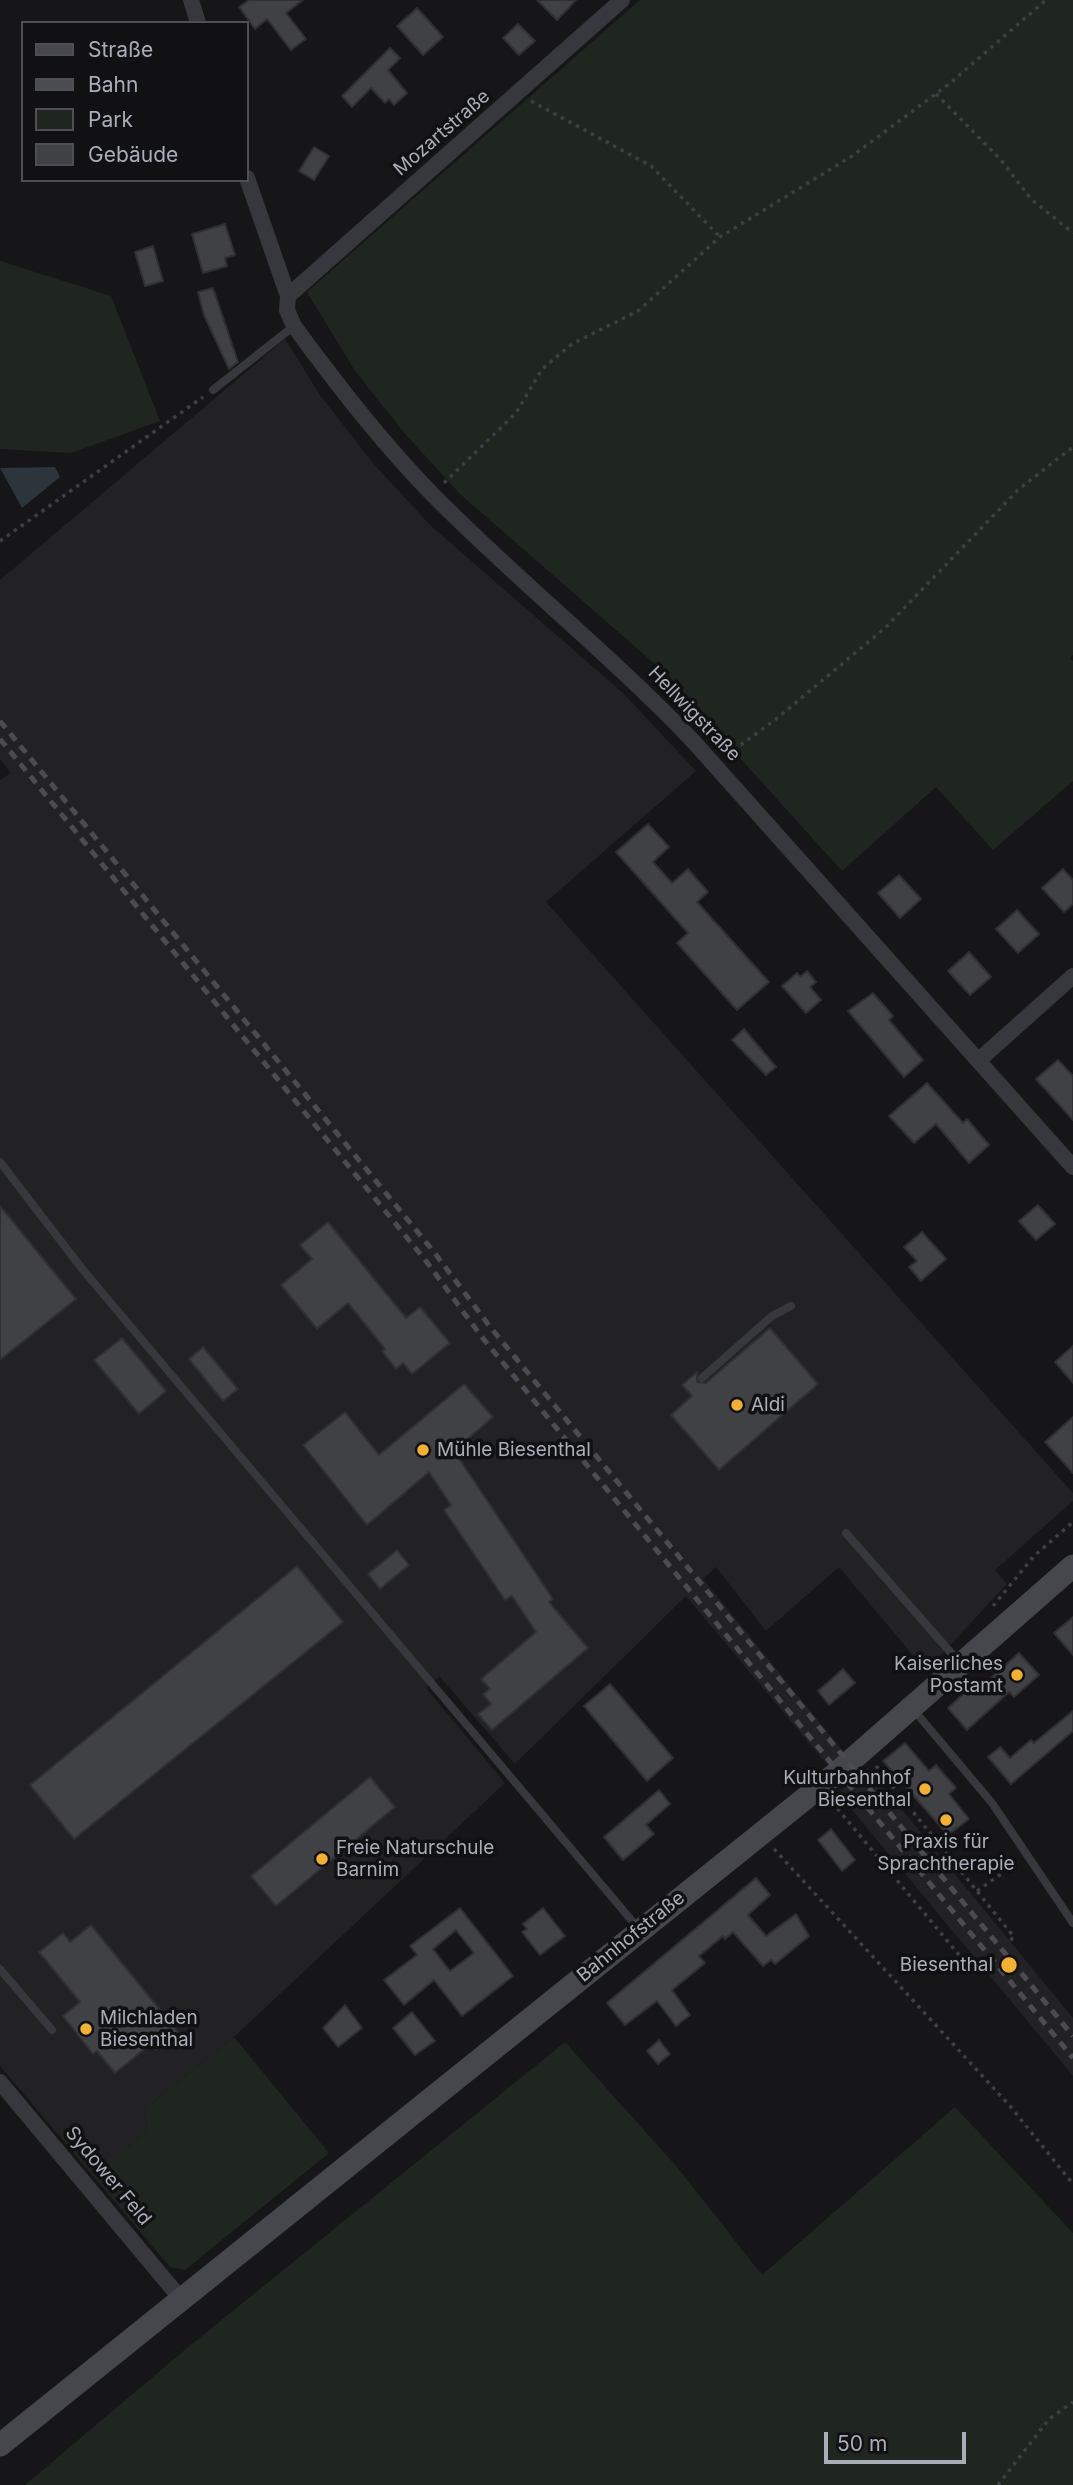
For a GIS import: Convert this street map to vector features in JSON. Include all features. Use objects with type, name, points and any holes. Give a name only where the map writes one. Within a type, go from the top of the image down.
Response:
[{"type":"main road","name":"Bahnhofstraße","points":[[0,2445],[864,1751],[1073,1566]]},
{"type":"street","points":[[191,0],[197,21]]},
{"type":"street","name":"Mozartstraße","points":[[288,296],[622,0]]},
{"type":"street","name":"Hellwigstraße","points":[[248,181],[288,296],[287,310],[327,372],[432,494],[656,701],[1073,1167]]},
{"type":"street","points":[[979,1060],[1073,976]]},
{"type":"street","name":"Sydower Feld","points":[[0,2082],[181,2299]]},
{"type":"lane","points":[[213,390],[295,326]]},
{"type":"lane","points":[[0,1162],[83,1270],[640,1930]]},
{"type":"lane","points":[[702,1378],[772,1315],[791,1306]]},
{"type":"lane","points":[[846,1533],[961,1664]]},
{"type":"lane","points":[[913,1709],[992,1803],[1073,1923]]},
{"type":"lane","points":[[0,1969],[52,2030]]},
{"type":"path","points":[[432,494],[516,413],[541,369],[572,344],[638,311],[720,237],[852,156],[936,94],[1046,0]]},
{"type":"path","points":[[519,94],[651,166],[720,237]]},
{"type":"path","points":[[936,94],[1001,160],[1031,199],[1073,233]]},
{"type":"path","points":[[0,541],[213,390]]},
{"type":"path","points":[[715,764],[775,720],[885,628],[1019,489],[1073,447]]},
{"type":"path","points":[[864,1751],[1014,1937],[1007,1943]]},
{"type":"path","points":[[820,1787],[974,1973],[985,1964]]},
{"type":"path","points":[[762,1833],[1010,2105],[1073,2184]]},
{"type":"path","points":[[977,1891],[993,1876],[1027,1856]]},
{"type":"path","points":[[998,2485],[1049,2419],[1073,2402]]},
{"type":"shaded area","points":[[285,339],[320,395],[372,462],[430,525],[623,693],[696,771],[546,902],[1073,1493],[1073,1501],[995,1570],[1007,1584],[926,1671],[839,1567],[766,1631],[716,1567],[703,1579],[861,1773],[868,1768],[1073,2018],[1073,2076],[838,1793],[845,1786],[686,1596],[515,1764],[440,1677],[426,1688],[505,1783],[234,2037],[145,2109],[147,2131],[94,2177],[0,2066],[0,780],[11,773],[0,759],[0,580]]},
{"type":"shaded area","points":[[55,467],[60,477],[22,508],[0,468]]},
{"type":"green space","points":[[640,0],[1073,0],[1073,655],[1070,658],[1073,661],[1073,781],[993,850],[936,787],[842,871],[655,664],[460,494],[406,435],[355,371],[307,292]]},
{"type":"green space","points":[[0,261],[111,296],[160,421],[71,453],[0,449]]},
{"type":"green space","points":[[234,2037],[329,2153],[185,2270],[170,2267],[94,2177],[147,2131],[145,2109]]},
{"type":"green space","points":[[565,2042],[677,2167],[762,2275],[955,2107],[1073,2233],[1073,2485],[25,2485],[187,2348]]},
{"type":"building","points":[[249,0],[303,0],[286,13],[306,39],[291,50],[267,19],[255,29],[239,7]]},
{"type":"building","points":[[537,0],[576,0],[557,20]]},
{"type":"building","points":[[417,8],[443,37],[423,55],[397,26]]},
{"type":"building","points":[[518,24],[535,41],[519,55],[503,38]]},
{"type":"building","points":[[390,48],[400,58],[388,70],[407,93],[394,105],[389,99],[385,103],[371,88],[352,107],[342,96]]},
{"type":"building","points":[[314,147],[329,156],[314,180],[299,171]]},
{"type":"building","points":[[225,224],[235,255],[225,258],[227,266],[203,273],[192,234]]},
{"type":"building","points":[[153,246],[163,281],[145,286],[135,252]]},
{"type":"building","points":[[213,288],[238,362],[229,369],[204,315],[198,292]]},
{"type":"building","points":[[648,824],[669,847],[653,862],[672,883],[688,869],[708,892],[697,902],[769,982],[737,1010],[677,943],[688,933],[616,852]]},
{"type":"building","points":[[1063,869],[1073,880],[1073,904],[1064,912],[1042,888]]},
{"type":"building","points":[[899,875],[921,899],[900,918],[878,893]]},
{"type":"building","points":[[1017,910],[1039,934],[1018,953],[996,929]]},
{"type":"building","points":[[969,952],[991,977],[970,995],[948,971]]},
{"type":"building","points":[[807,971],[816,982],[810,987],[821,1000],[806,1013],[782,986],[797,973],[800,977]]},
{"type":"building","points":[[873,993],[893,1016],[889,1020],[923,1060],[904,1077],[848,1011]]},
{"type":"building","points":[[744,1029],[776,1067],[766,1075],[732,1040]]},
{"type":"building","points":[[1058,1060],[1073,1076],[1073,1120],[1036,1079]]},
{"type":"building","points":[[927,1083],[963,1123],[967,1119],[989,1145],[969,1163],[936,1124],[914,1143],[889,1116]]},
{"type":"building","points":[[1038,1205],[1055,1224],[1036,1240],[1019,1221]]},
{"type":"building","points":[[0,1206],[76,1299],[0,1360]]},
{"type":"building","points":[[328,1222],[406,1318],[420,1307],[450,1343],[412,1374],[403,1363],[396,1369],[382,1351],[385,1349],[348,1303],[317,1329],[281,1285],[312,1259],[300,1245]]},
{"type":"building","points":[[922,1232],[946,1259],[921,1281],[909,1267],[917,1261],[904,1247]]},
{"type":"building","name":"Aldi","points":[[770,1328],[818,1384],[719,1470],[671,1415],[692,1396],[682,1385],[697,1372],[697,1382],[706,1383]]},
{"type":"building","points":[[122,1338],[166,1391],[139,1414],[94,1360]]},
{"type":"building","points":[[1073,1346],[1073,1383],[1055,1362]]},
{"type":"building","points":[[203,1347],[238,1389],[223,1401],[189,1359]]},
{"type":"building","points":[[464,1384],[493,1417],[454,1451],[553,1599],[549,1602],[588,1648],[492,1730],[478,1714],[491,1704],[483,1694],[490,1689],[481,1679],[536,1632],[512,1596],[505,1600],[444,1510],[451,1505],[429,1472],[367,1525],[303,1445],[345,1412],[379,1455]]},
{"type":"building","points":[[1073,1417],[1073,1473],[1045,1442]]},
{"type":"building","points":[[397,1550],[409,1565],[380,1589],[368,1574]]},
{"type":"building","points":[[297,1566],[343,1622],[74,1839],[30,1785]]},
{"type":"building","points":[[1073,1617],[1073,1655],[1054,1633]]},
{"type":"building","points":[[1019,1653],[1039,1675],[1014,1697],[1009,1692],[967,1730],[948,1708],[971,1687],[975,1692]]},
{"type":"building","points":[[843,1669],[855,1683],[829,1705],[818,1691]]},
{"type":"building","points":[[610,1684],[673,1758],[647,1781],[584,1706]]},
{"type":"building","points":[[1073,1711],[1073,1731],[1011,1784],[988,1757],[1000,1747],[1010,1758],[1031,1740],[1034,1743]]},
{"type":"building","points":[[905,1743],[929,1771],[936,1765],[956,1788],[949,1794],[969,1819],[948,1835],[883,1761]]},
{"type":"building","points":[[370,1777],[395,1807],[276,1906],[251,1876]]},
{"type":"building","points":[[659,1790],[670,1804],[646,1825],[654,1834],[623,1860],[604,1837]]},
{"type":"building","points":[[831,1829],[855,1860],[842,1871],[818,1840]]},
{"type":"building","points":[[756,1878],[770,1895],[748,1915],[766,1936],[796,1914],[809,1936],[775,1964],[771,1960],[763,1966],[733,1932],[725,1939],[723,1936],[699,1956],[705,1963],[672,1990],[690,2015],[676,2026],[657,2001],[625,2025],[607,2003]]},
{"type":"building","points":[[460,1908],[513,1976],[462,2016],[434,1980],[404,2005],[384,1980],[417,1955],[410,1946]],"holes":[[[456,1930],[474,1953],[450,1971],[433,1949]]]},
{"type":"building","points":[[543,1908],[565,1936],[540,1955],[522,1932],[527,1929],[523,1924]]},
{"type":"building","points":[[91,1925],[178,2032],[156,2050],[151,2044],[115,2073],[97,2051],[93,2054],[63,2016],[80,2002],[39,1952],[63,1933],[70,1942]]},
{"type":"building","points":[[345,2005],[362,2028],[338,2047],[323,2028]]},
{"type":"building","points":[[412,2012],[435,2041],[415,2055],[393,2028]]},
{"type":"building","points":[[659,2040],[670,2054],[658,2064],[647,2051]]},
{"type":"railway","points":[[0,721],[434,1252],[491,1328],[1073,2036]]},
{"type":"railway","points":[[0,739],[426,1261],[481,1336],[1073,2058]]},
{"type":"place","name":"Aldi","points":[[737,1405]]},
{"type":"place","name":"Mühle Biesenthal","points":[[423,1450]]},
{"type":"place","name":"Kaiserliches Postamt","points":[[1017,1675]]},
{"type":"place","name":"Kulturbahnhof Biesenthal","points":[[925,1789]]},
{"type":"place","name":"Praxis für Sprachtherapie","points":[[946,1820]]},
{"type":"place","name":"Freie Naturschule Barnim","points":[[322,1859]]},
{"type":"place","name":"Biesenthal","points":[[1009,1965]]},
{"type":"place","name":"Milchladen Biesenthal","points":[[86,2029]]}]
